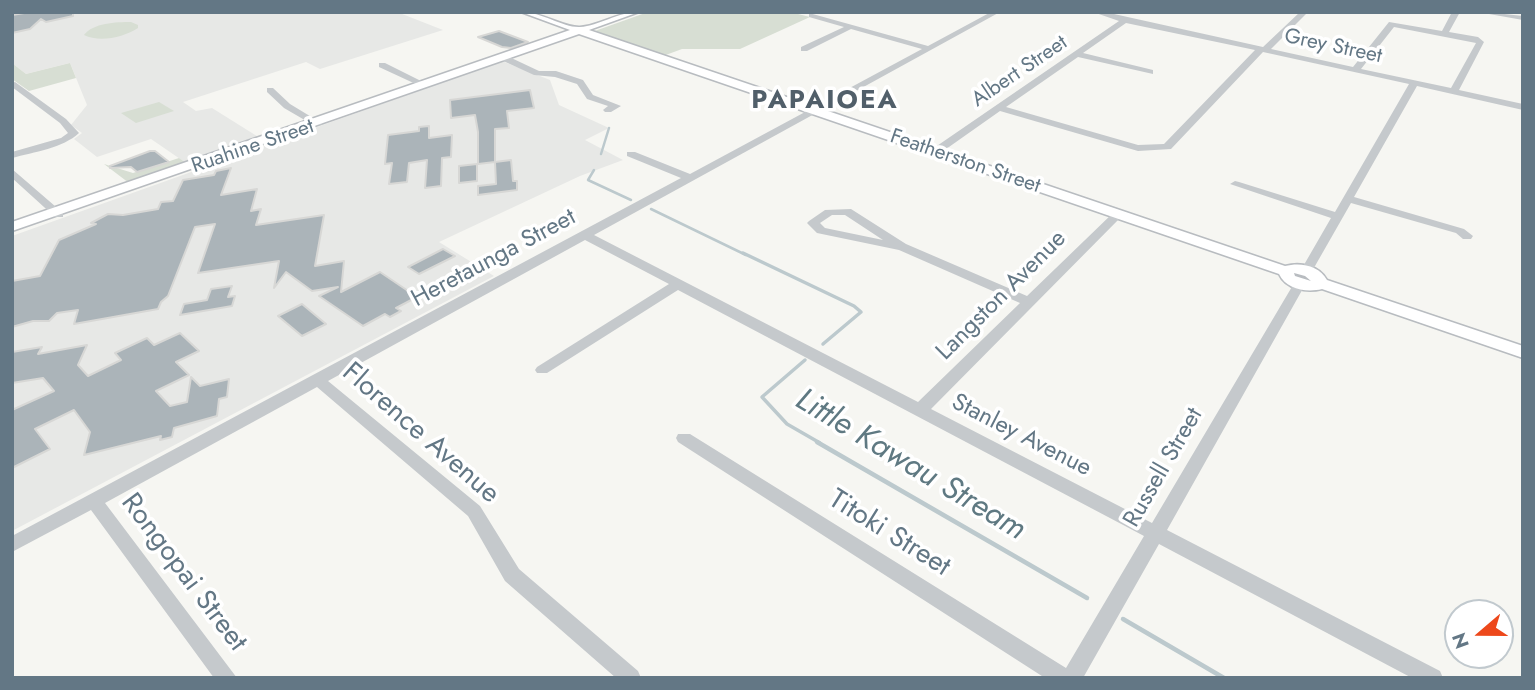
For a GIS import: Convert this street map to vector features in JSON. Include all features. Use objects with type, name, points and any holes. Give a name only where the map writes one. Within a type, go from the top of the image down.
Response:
[{"type":"main road","name":"Featherston Street","points":[[526,12],[1285,271],[1289,279],[1309,279]]},
{"type":"main road","name":"Ruahine Street","points":[[317,123],[635,12]]},
{"type":"main road","points":[[602,37],[598,32],[600,29],[624,16]]},
{"type":"main road","name":"Ruahine Street","points":[[12,229],[498,59]]},
{"type":"main road","points":[[1309,279],[1523,352]]},
{"type":"street","name":"Heretaunga Street","points":[[12,545],[997,12]]},
{"type":"street","name":"Grey Street","points":[[1097,12],[1523,107]]},
{"type":"street","points":[[999,108],[1138,148],[1167,147],[1263,50],[1305,12]]},
{"type":"street","points":[[1445,33],[1456,12]]},
{"type":"street","points":[[1489,12],[1523,18]]},
{"type":"street","points":[[808,13],[930,49]]},
{"type":"street","name":"Albert Street","points":[[935,152],[1130,18]]},
{"type":"street","points":[[1355,70],[1392,24],[1480,41],[1454,92]]},
{"type":"street","points":[[804,49],[849,27]]},
{"type":"street","points":[[1078,54],[1150,72]]},
{"type":"street","points":[[498,59],[537,73],[551,73],[580,82],[590,97],[616,106],[608,110]]},
{"type":"street","points":[[382,65],[423,84]]},
{"type":"street","name":"Russell Street","points":[[1072,678],[1154,533],[1309,279],[1336,216],[1414,83]]},
{"type":"street","points":[[12,155],[64,140],[74,133],[63,121],[15,85]]},
{"type":"street","points":[[270,90],[287,106],[317,123]]},
{"type":"street","points":[[631,154],[691,178]]},
{"type":"street","points":[[12,172],[57,214]]},
{"type":"street","points":[[1235,184],[1336,216]]},
{"type":"street","points":[[1347,198],[1460,231],[1467,236]]},
{"type":"street","points":[[902,247],[821,232],[813,223],[829,212],[847,211],[902,247],[1029,302]]},
{"type":"street","name":"Langston Avenue","points":[[919,411],[1118,214]]},
{"type":"street","name":"Stanley Avenue","points":[[586,236],[1433,678]]},
{"type":"street","points":[[542,370],[606,329],[625,321],[678,284]]},
{"type":"street","name":"Florence Avenue","points":[[318,380],[474,512],[489,531],[500,560],[512,575],[631,678]]},
{"type":"street","name":"Titoki Street","points":[[684,438],[1064,678]]},
{"type":"street","name":"Rongopai Street","points":[[94,501],[228,678]]},
{"type":"shaded area","points":[[12,12],[397,12],[443,30],[320,69],[306,62],[183,102],[196,111],[212,108],[260,138],[186,163],[151,139],[97,157],[74,139],[82,133],[71,125],[87,105],[70,63],[26,74],[12,63]]},
{"type":"shaded area","points":[[648,12],[800,12],[798,14],[810,17],[740,49],[682,49],[663,56],[592,32]]},
{"type":"shaded area","points":[[131,22],[138,25],[138,28],[119,36],[97,39],[84,35],[99,26]]},
{"type":"shaded area","points":[[502,61],[550,80],[559,105],[609,128],[585,140],[623,160],[580,176],[439,242],[494,276],[12,531],[12,236]]},
{"type":"shaded area","points":[[12,63],[26,74],[70,63],[76,78],[29,91],[12,79]]},
{"type":"shaded area","points":[[159,102],[174,111],[136,123],[121,113]]},
{"type":"shaded area","points":[[179,158],[186,163],[129,183],[104,164],[133,173]]},
{"type":"building","points":[[30,12],[73,12],[73,16],[46,22],[41,19],[30,29],[12,33],[12,15]]},
{"type":"building","points":[[499,31],[528,42],[511,48],[478,37]]},
{"type":"building","points":[[530,90],[534,108],[507,111],[509,128],[495,129],[495,162],[478,164],[475,115],[451,118],[450,100]]},
{"type":"building","points":[[429,126],[429,138],[452,135],[451,157],[442,158],[441,186],[425,188],[427,160],[409,163],[407,182],[389,184],[392,163],[385,164],[388,135],[419,131],[419,127]]},
{"type":"building","points":[[155,151],[169,162],[137,172],[131,167],[110,168],[110,166]]},
{"type":"building","points":[[511,160],[513,181],[517,181],[517,190],[478,195],[478,186],[496,184],[495,162]]},
{"type":"building","points":[[477,164],[477,181],[459,183],[459,166]]},
{"type":"building","points":[[231,168],[221,195],[257,189],[251,211],[261,209],[256,225],[324,215],[315,266],[344,261],[341,292],[380,272],[417,297],[396,308],[401,311],[390,317],[385,314],[363,326],[319,296],[338,287],[312,291],[286,272],[274,288],[279,261],[198,273],[215,224],[195,227],[168,296],[158,309],[74,324],[78,310],[57,313],[49,321],[33,321],[12,327],[12,281],[40,276],[59,240],[96,224],[91,223],[108,214],[123,215],[158,209],[161,202],[173,201],[183,180],[214,175],[216,171]]},
{"type":"building","points":[[443,249],[455,256],[419,274],[408,267]]},
{"type":"building","points":[[232,286],[228,297],[235,296],[232,306],[180,315],[184,304],[207,300],[211,289]]},
{"type":"building","points":[[302,304],[326,324],[302,336],[278,316]]},
{"type":"building","points":[[180,333],[199,351],[176,362],[189,375],[156,391],[170,406],[187,402],[191,377],[200,386],[229,379],[227,397],[219,399],[217,416],[174,428],[172,437],[160,440],[161,436],[84,455],[90,432],[74,410],[35,429],[50,449],[12,468],[12,410],[54,391],[43,378],[12,383],[12,352],[42,347],[38,354],[87,345],[78,365],[88,376],[121,360],[115,353],[147,338],[154,345]]},
{"type":"waterway","points":[[601,154],[609,128]]},
{"type":"waterway","points":[[594,170],[588,180],[631,200]]},
{"type":"waterway","name":"Little Kawau Stream","points":[[651,209],[746,255]]},
{"type":"waterway","name":"Little Kawau Stream","points":[[743,253],[854,306],[861,312],[823,344]]},
{"type":"waterway","name":"Little Kawau Stream","points":[[805,360],[762,397],[787,424],[820,443]]},
{"type":"waterway","name":"Little Kawau Stream","points":[[817,442],[1087,598]]},
{"type":"waterway","points":[[1123,619],[1224,678]]},
{"type":"district","name":"PAPAIOEA","points":[[825,102]]}]
